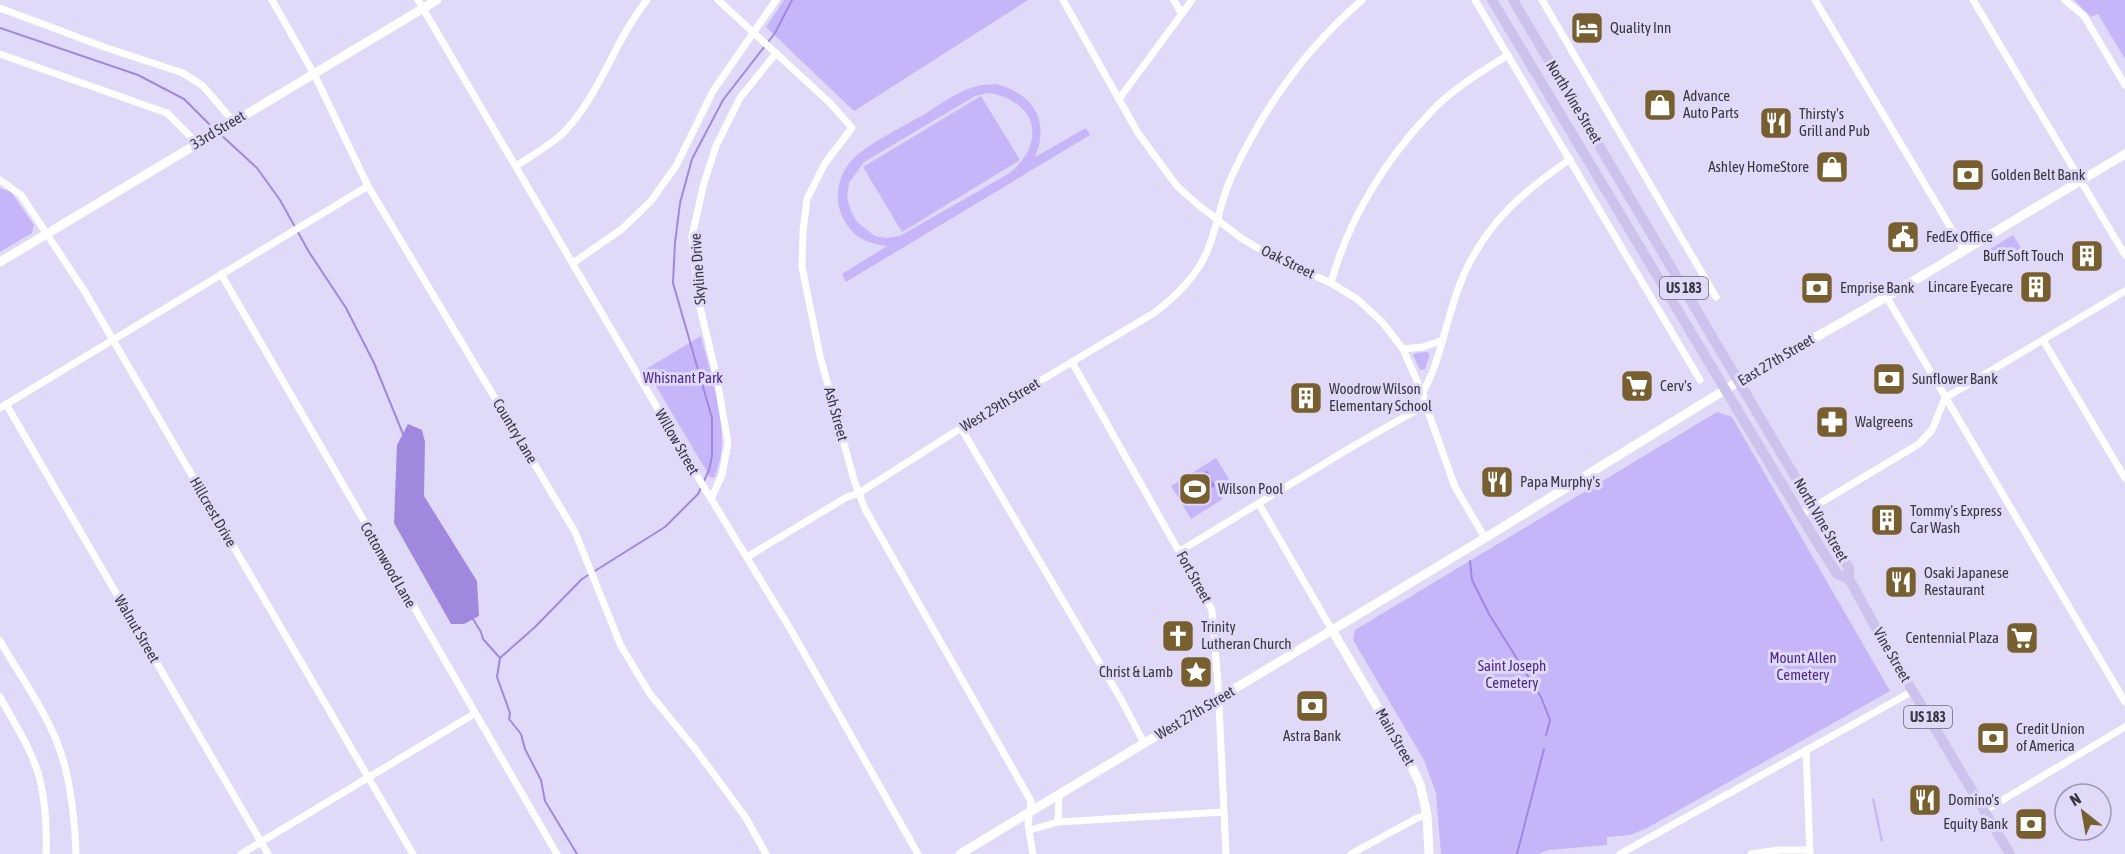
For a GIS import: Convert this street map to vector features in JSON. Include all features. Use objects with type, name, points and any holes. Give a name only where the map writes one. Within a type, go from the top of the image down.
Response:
[{"type":"main road","name":"33rd Street","points":[[0,262],[314,74],[420,4],[437,0]]},
{"type":"main road","name":"North Vine Street","points":[[1492,0],[1800,515],[1837,574],[1849,579],[1849,568],[1814,507],[1513,0]]},
{"type":"main road","name":"East 27th Street","points":[[1429,571],[1739,381],[2125,154]]},
{"type":"main road","name":"West 27th Street","points":[[960,854],[1429,571]]},
{"type":"main road","name":"Vine Street","points":[[1849,579],[2010,854]]},
{"type":"main road","name":"Main Street","points":[[1332,630],[1408,759],[1420,784],[1427,815],[1429,854]]},
{"type":"street","name":"Country Lane","points":[[272,0],[314,74],[368,186],[575,532],[621,646],[650,694],[696,750],[746,818],[766,854]]},
{"type":"street","points":[[516,166],[561,134],[582,110],[632,19],[646,0]]},
{"type":"street","name":"Ash Street","points":[[718,0],[830,103],[852,128],[825,163],[807,199],[802,267],[816,336],[854,480],[867,513],[1031,801],[1028,825],[1033,854]]},
{"type":"street","points":[[573,263],[622,229],[651,201],[676,166],[713,91],[776,0]]},
{"type":"street","name":"Oak Street","points":[[1063,0],[1138,133],[1177,186],[1241,238],[1275,258],[1331,283],[1357,299],[1382,322],[1403,349],[1427,404],[1455,487],[1485,538]]},
{"type":"street","points":[[1174,0],[1181,13]]},
{"type":"street","points":[[1119,99],[1192,0]]},
{"type":"street","name":"West 29th Street","points":[[747,557],[847,497],[859,493],[961,428],[1154,313],[1175,297],[1193,275],[1206,253],[1230,180],[1271,104],[1313,47],[1362,0]]},
{"type":"street","points":[[1475,0],[1700,380]]},
{"type":"street","points":[[1542,0],[1716,297]]},
{"type":"street","points":[[1815,0],[1964,250]]},
{"type":"street","points":[[1973,0],[2125,255]]},
{"type":"street","points":[[2065,0],[2084,16],[2125,85]]},
{"type":"street","name":"Willow Street","points":[[420,4],[709,496],[791,630],[918,854]]},
{"type":"street","points":[[0,8],[183,73],[203,86],[229,123]]},
{"type":"street","name":"Skyline Drive","points":[[709,496],[722,475],[728,443],[699,303],[692,236],[704,183],[716,146],[740,98],[776,53]]},
{"type":"street","points":[[0,54],[167,113],[197,143]]},
{"type":"street","points":[[1331,283],[1363,201],[1403,143],[1431,112],[1464,83],[1508,55]]},
{"type":"street","points":[[1422,394],[1435,366],[1466,270],[1480,244],[1496,222],[1527,190],[1570,159]]},
{"type":"street","name":"Hillcrest Drive","points":[[0,180],[21,195],[113,340],[413,854]]},
{"type":"street","points":[[3,406],[368,186]]},
{"type":"street","name":"Cottonwood Lane","points":[[222,274],[474,714],[557,854]]},
{"type":"street","points":[[1800,515],[1919,444],[1932,430],[1945,398],[2125,291]]},
{"type":"street","points":[[1886,296],[2125,702]]},
{"type":"street","points":[[1403,349],[1423,347],[1443,340]]},
{"type":"street","points":[[2043,340],[2125,478]]},
{"type":"street","name":"Fort Street","points":[[1072,362],[1212,610],[1226,854]]},
{"type":"street","points":[[1180,551],[1378,431],[1427,404]]},
{"type":"street","name":"Walnut Street","points":[[3,406],[268,854]]},
{"type":"street","points":[[961,428],[1122,701],[1144,743]]},
{"type":"street","points":[[1259,504],[1332,630]]},
{"type":"street","points":[[0,641],[50,727],[63,761],[72,799],[76,854]]},
{"type":"street","points":[[1620,854],[1913,691]]},
{"type":"street","points":[[0,699],[26,746],[40,779],[47,820],[46,854]]},
{"type":"street","points":[[242,854],[474,714]]},
{"type":"street","points":[[1984,811],[2125,727]]},
{"type":"street","points":[[1751,854],[1767,851],[1810,852],[1806,750]]},
{"type":"street","points":[[1058,822],[1059,795]]},
{"type":"street","points":[[1030,830],[1058,822],[1224,812]]},
{"type":"street","points":[[1351,854],[1417,818],[1427,815]]},
{"type":"green space","points":[[784,0],[1028,0],[854,111],[766,27]]},
{"type":"green space","points":[[2074,0],[2125,0],[2125,59],[2098,14],[2091,17]]},
{"type":"green space","points":[[996,84],[1020,95],[1035,111],[1041,132],[1035,157],[1086,128],[1090,135],[846,282],[842,274],[887,246],[873,243],[856,235],[843,218],[838,202],[838,190],[849,163],[890,133],[957,94],[980,85]],"holes":[[[989,93],[1005,97],[1018,105],[1026,114],[1031,124],[1032,136],[1029,149],[1022,161],[1010,173],[900,236],[886,238],[875,236],[857,222],[847,198],[849,183],[864,162],[975,96]]]},
{"type":"green space","points":[[981,96],[1020,160],[902,232],[863,167]]},
{"type":"green space","points":[[0,188],[11,192],[34,225],[32,233],[0,252]]},
{"type":"green space","points":[[2013,235],[2021,248],[1995,264],[1987,251]]},
{"type":"green space","name":"Whisnant Park","points":[[701,336],[715,388],[721,426],[720,462],[714,478],[710,477],[646,369]]},
{"type":"green space","points":[[1427,352],[1430,354],[1425,369],[1420,370],[1413,355]]},
{"type":"green space","name":"Saint Joseph Cemetery","points":[[1717,412],[1732,417],[1890,691],[1647,828],[1630,835],[1607,837],[1607,845],[1548,850],[1539,854],[1441,854],[1436,793],[1424,760],[1353,640],[1355,630]]},
{"type":"green space","name":"Wilson Pool","points":[[1216,458],[1229,479],[1216,487],[1223,499],[1191,519],[1171,486]]},
{"type":"green space","points":[[1874,798],[1883,841],[1881,842],[1872,799]]},
{"type":"shaded area","points":[[408,424],[422,430],[425,442],[424,496],[477,581],[479,616],[464,624],[451,624],[394,523],[397,445]]},
{"type":"shaded area","points":[[1207,471],[1215,486],[1189,501],[1180,487]]},
{"type":"waterway","points":[[577,854],[545,801],[541,780],[525,749],[521,734],[509,719],[510,713],[497,677],[500,658],[535,627],[582,579],[665,527],[698,494],[709,470],[712,456],[712,418],[673,283],[680,203],[692,159],[723,100],[775,33],[792,0]]},
{"type":"waterway","points":[[0,28],[138,75],[184,99],[214,129]]},
{"type":"waterway","points":[[219,133],[257,168],[280,200],[309,252],[346,308],[374,363],[403,434]]},
{"type":"waterway","points":[[1470,561],[1472,580],[1489,614],[1541,697],[1550,720],[1546,735]]},
{"type":"waterway","points":[[473,619],[483,639],[500,658]]},
{"type":"waterway","points":[[1517,854],[1544,749]]},
{"type":"place","name":"Quality Inn","points":[[1587,28]]},
{"type":"place","name":"Advance Auto Parts","points":[[1660,105]]},
{"type":"place","name":"Thirsty's Grill and Pub","points":[[1776,123]]},
{"type":"place","name":"Ashley HomeStore","points":[[1832,167]]},
{"type":"place","name":"Golden Belt Bank","points":[[1968,175]]},
{"type":"place","name":"FedEx Office","points":[[1903,237]]},
{"type":"place","name":"Buff Soft Touch","points":[[2087,256]]},
{"type":"place","name":"Lincare Eyecare","points":[[2036,287]]},
{"type":"place","name":"Emprise Bank","points":[[1817,288]]},
{"type":"place","name":"Sunflower Bank","points":[[1889,379]]},
{"type":"place","name":"Cerv's","points":[[1637,386]]},
{"type":"place","name":"Woodrow Wilson Elementary School","points":[[1306,398]]},
{"type":"place","name":"Walgreens","points":[[1832,422]]},
{"type":"place","name":"Papa Murphy's","points":[[1497,482]]},
{"type":"place","name":"Wilson Pool","points":[[1195,489]]},
{"type":"place","name":"Tommy's Express Car Wash","points":[[1887,520]]},
{"type":"place","name":"Osaki Japanese Restaurant","points":[[1901,582]]},
{"type":"place","name":"Trinity Lutheran Church","points":[[1178,636]]},
{"type":"place","name":"Centennial Plaza","points":[[2022,638]]},
{"type":"place","name":"Christ & Lamb","points":[[1196,672]]},
{"type":"place","name":"Astra Bank","points":[[1312,706]]},
{"type":"place","name":"Credit Union of America","points":[[1993,738]]},
{"type":"place","name":"Domino's","points":[[1925,800]]},
{"type":"place","name":"Equity Bank","points":[[2031,824]]},
{"type":"park label","name":"Mount Allen Cemetery","points":[[1803,666]]}]
